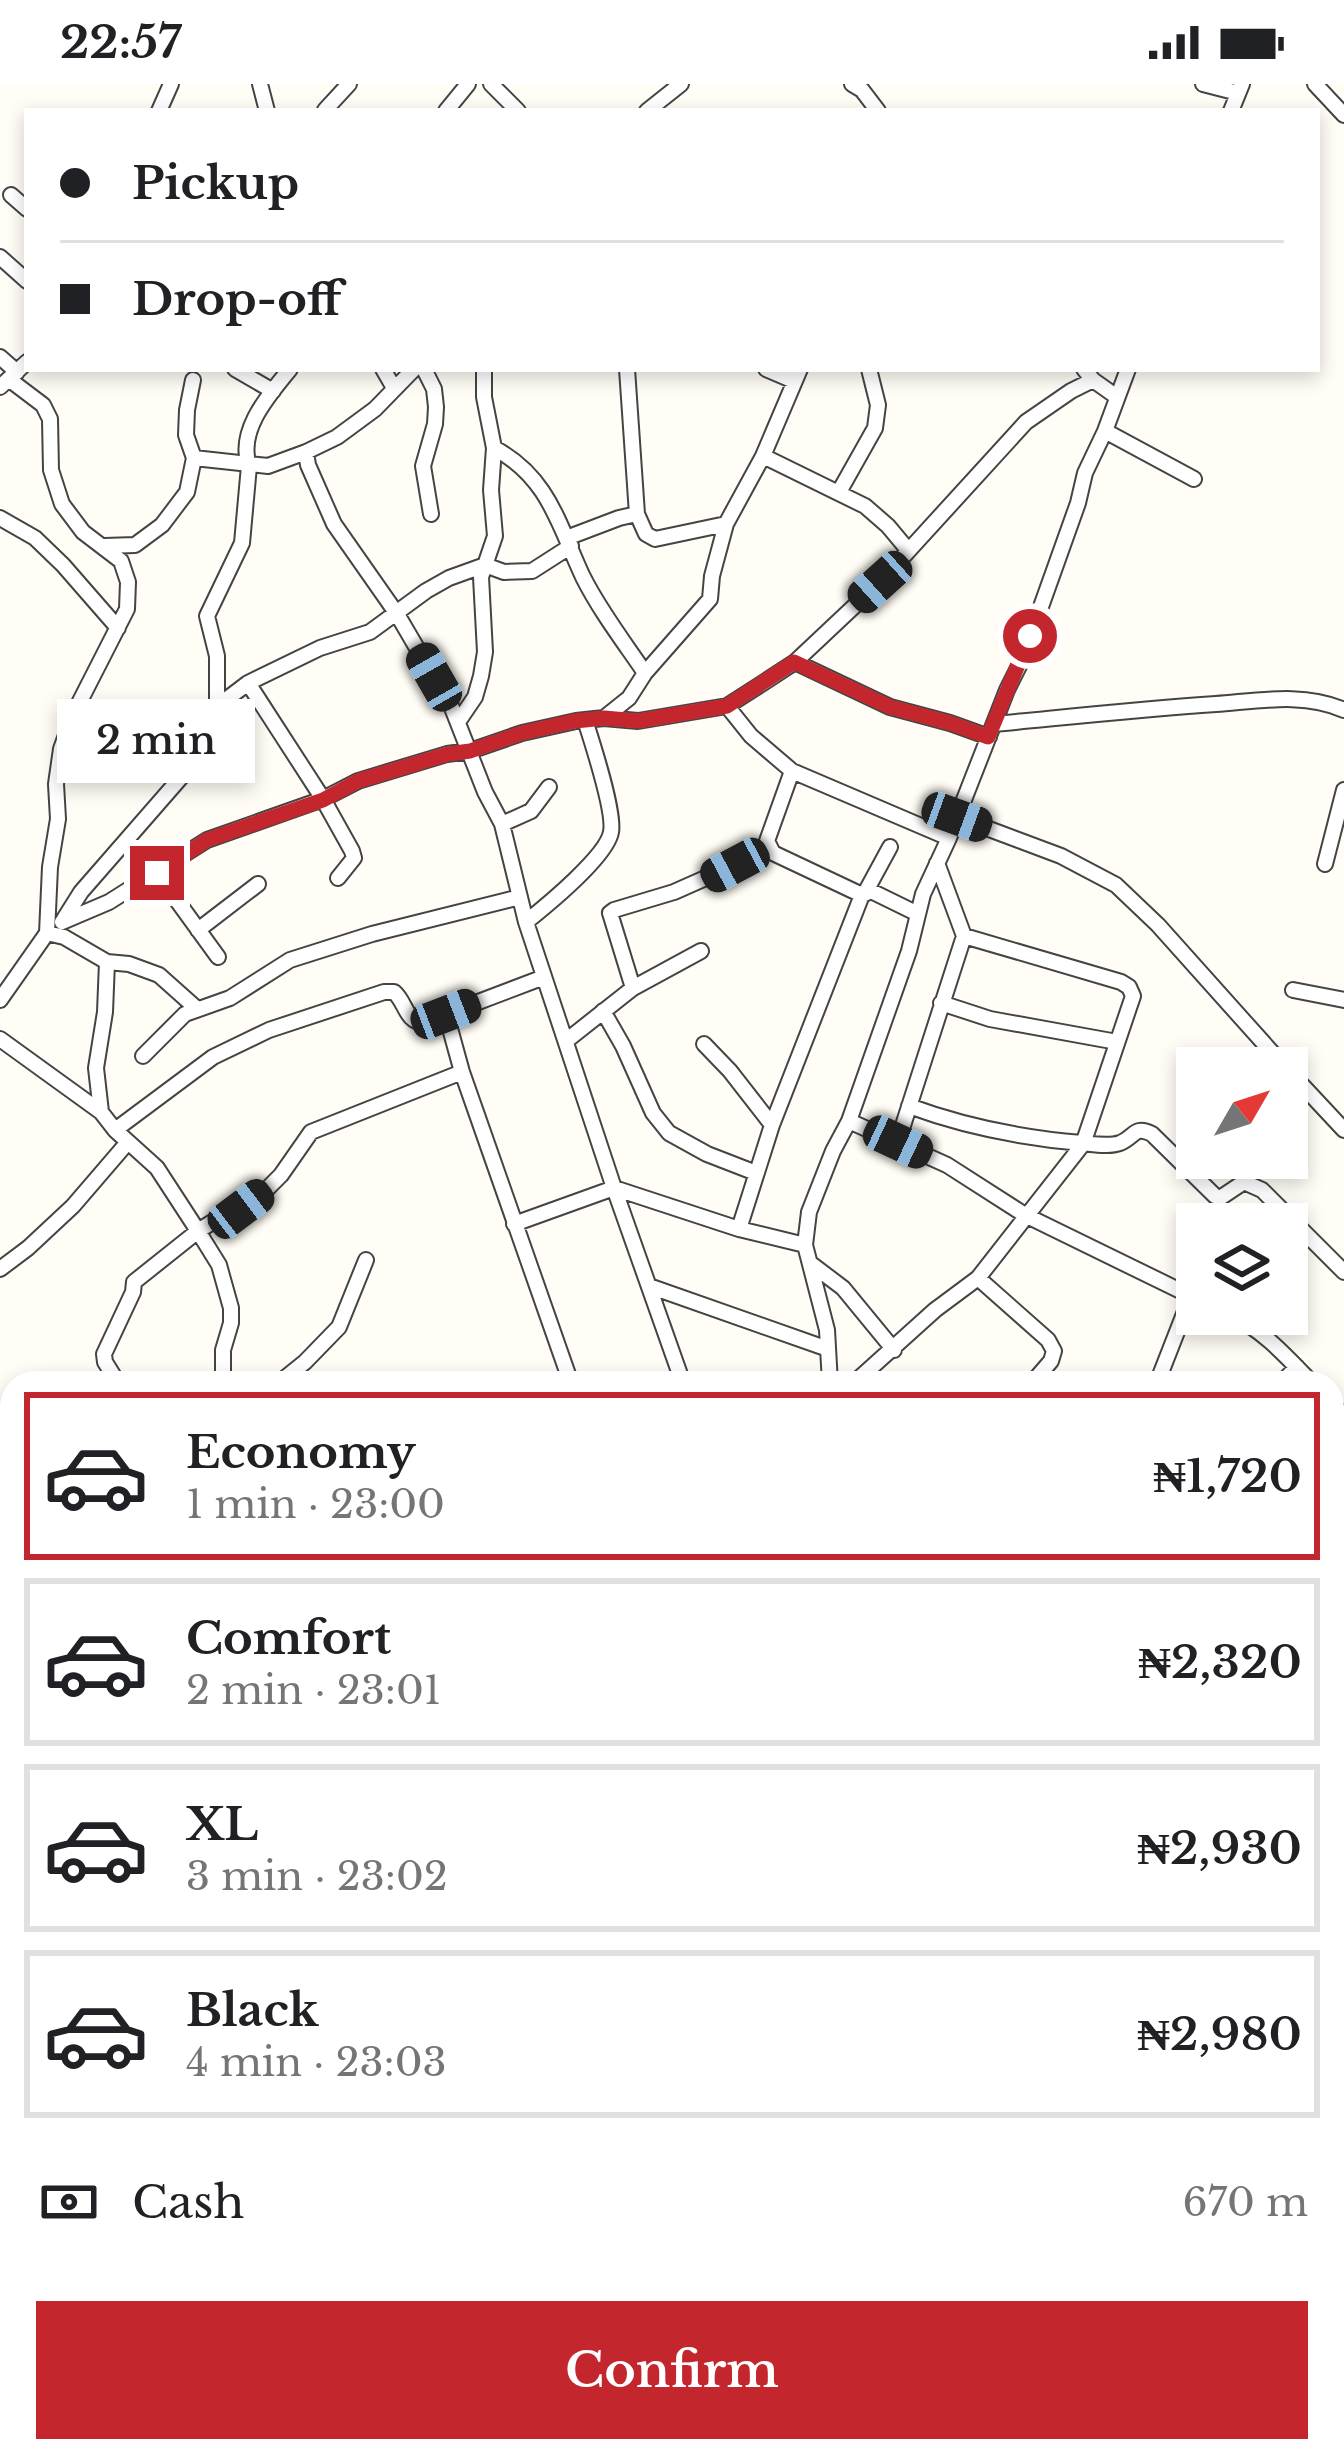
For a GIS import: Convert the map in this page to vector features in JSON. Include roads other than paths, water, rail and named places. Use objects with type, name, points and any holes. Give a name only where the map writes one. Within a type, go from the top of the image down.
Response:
[{"type":"street","points":[[327,108],[349,84]]},
{"type":"street","points":[[448,108],[468,84]]},
{"type":"street","points":[[491,84],[515,108]]},
{"type":"street","points":[[651,108],[682,84]]},
{"type":"street","points":[[852,84],[876,108]]},
{"type":"street","points":[[1203,84],[1240,89]]},
{"type":"street","points":[[1315,84],[1344,115]]},
{"type":"street","points":[[11,195],[24,206]]},
{"type":"street","points":[[0,257],[24,278]]},
{"type":"street","points":[[0,357],[50,419],[51,470],[62,504],[83,532],[121,562],[128,581],[128,609],[61,748],[50,867],[52,926],[107,962],[159,975],[196,1008]]},
{"type":"street","points":[[240,372],[273,391]]},
{"type":"street","points":[[217,715],[217,656],[207,616],[242,543],[251,425],[288,372]]},
{"type":"street","points":[[385,372],[394,388]]},
{"type":"street","points":[[194,458],[268,466],[306,452],[374,410],[411,372]]},
{"type":"street","points":[[426,372],[436,406],[423,466],[431,514]]},
{"type":"street","points":[[458,722],[476,697],[481,676],[482,577],[495,536],[494,448],[484,372]]},
{"type":"street","points":[[630,372],[637,514],[646,534],[655,539],[726,524]]},
{"type":"street","points":[[839,492],[875,428],[878,405],[870,372]]},
{"type":"street","points":[[829,1371],[827,1330],[806,1253],[809,1212],[848,1121],[918,914],[1028,644],[1085,473],[1127,372]]},
{"type":"street","points":[[52,926],[109,902],[207,840],[323,800],[358,781],[522,733],[584,720],[638,721],[727,706],[794,662],[880,582],[1026,422],[1088,374],[1117,397]]},
{"type":"street","points":[[604,718],[629,698],[710,599],[726,524],[763,456],[797,375]]},
{"type":"street","points":[[105,547],[135,545],[162,525],[187,492],[194,458],[186,435],[187,410],[194,380]]},
{"type":"street","points":[[1105,431],[1194,478]]},
{"type":"street","points":[[494,448],[524,468],[542,490],[584,578],[645,673]]},
{"type":"street","points":[[306,452],[334,524],[398,614],[458,722],[502,824],[526,922],[679,1371]]},
{"type":"street","points":[[763,456],[865,506],[908,550]]},
{"type":"street","points":[[0,1000],[52,926],[197,759],[223,702],[248,683],[320,648],[370,632],[449,578],[485,565],[504,572],[532,571],[570,541],[637,514]]},
{"type":"street","points":[[0,518],[35,538],[118,628]]},
{"type":"street","points":[[794,662],[890,707],[991,731],[1293,698],[1344,709]]},
{"type":"street","points":[[248,683],[355,858],[338,878]]},
{"type":"street","points":[[727,706],[751,736],[793,771],[949,838]]},
{"type":"street","points":[[526,922],[586,868],[611,834],[598,758],[584,720]]},
{"type":"street","points":[[793,771],[768,848],[863,894],[871,891],[918,914]]},
{"type":"street","points":[[502,824],[531,811],[549,787]]},
{"type":"street","points":[[1325,864],[1344,790]]},
{"type":"street","points":[[957,817],[1061,856],[1116,885],[1267,1047]]},
{"type":"street","points":[[740,1229],[772,1125],[863,894],[890,847]]},
{"type":"street","points":[[898,1142],[964,936],[937,863]]},
{"type":"street","points":[[633,988],[610,914],[735,865]]},
{"type":"street","points":[[157,873],[218,958]]},
{"type":"street","points":[[198,931],[258,884]]},
{"type":"street","points":[[143,1057],[185,1013],[230,998],[290,960],[520,897]]},
{"type":"street","points":[[868,1371],[978,1278],[1084,1144],[1133,996],[1121,982],[964,936]]},
{"type":"street","points":[[566,1042],[633,988],[701,951]]},
{"type":"street","points":[[101,1112],[96,1068],[107,962]]},
{"type":"street","points":[[115,1130],[213,1057],[269,1030],[384,992],[394,992],[415,1022],[423,1023],[544,976]]},
{"type":"street","points":[[1293,990],[1344,1000]]},
{"type":"street","points":[[941,1003],[990,1019],[1118,1042]]},
{"type":"street","points":[[603,1011],[653,1113],[669,1133],[706,1154],[756,1173]]},
{"type":"street","points":[[446,1014],[567,1371]]},
{"type":"street","points":[[0,1039],[101,1112],[157,1168],[219,1265],[231,1308],[223,1371]]},
{"type":"street","points":[[704,1044],[772,1125]]},
{"type":"street","points":[[111,1371],[105,1362],[106,1345],[134,1282],[198,1231],[263,1192],[311,1132],[462,1072]]},
{"type":"street","points":[[1308,1091],[1343,1127]]},
{"type":"street","points":[[909,1106],[959,1124],[1084,1144],[1116,1145],[1144,1130],[1215,1196],[1220,1198],[1244,1182],[1262,1190],[1344,1272]]},
{"type":"street","points":[[848,1121],[947,1165],[1025,1215],[1176,1289]]},
{"type":"street","points":[[0,1269],[73,1205],[128,1142]]},
{"type":"street","points":[[514,1224],[614,1188],[740,1229],[806,1253],[843,1288],[893,1350]]},
{"type":"street","points":[[294,1371],[339,1327],[367,1260]]},
{"type":"street","points":[[978,1278],[1048,1340],[1054,1351],[1043,1371]]},
{"type":"street","points":[[650,1286],[828,1349]]},
{"type":"street","points":[[1162,1371],[1178,1335]]},
{"type":"street","points":[[1260,1335],[1301,1371]]},
{"type":"street","points":[[1293,1371],[1297,1367]]}]
